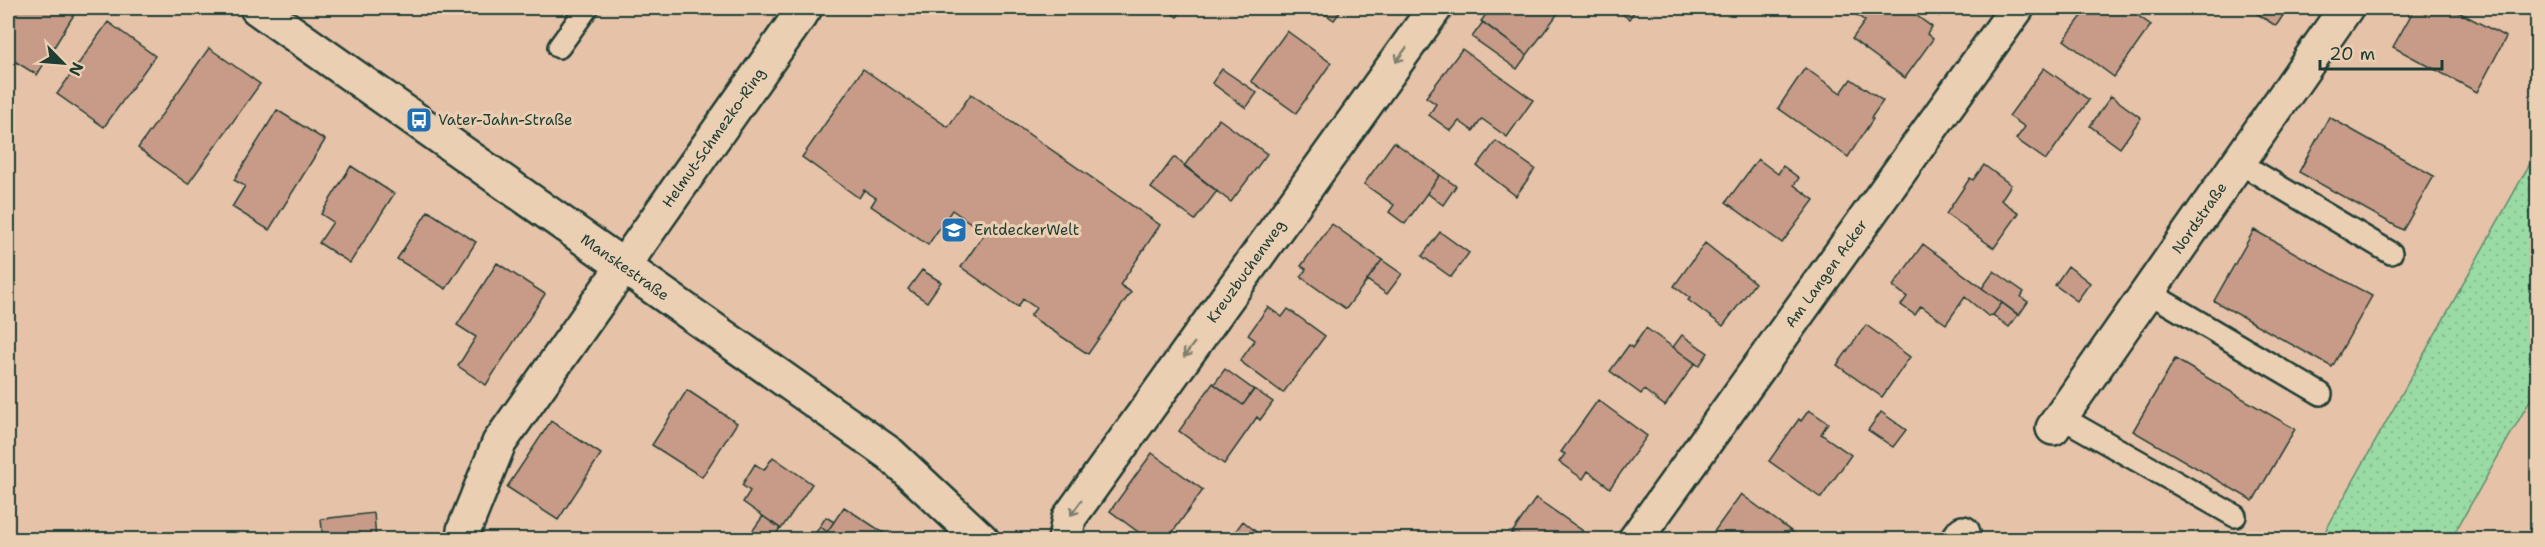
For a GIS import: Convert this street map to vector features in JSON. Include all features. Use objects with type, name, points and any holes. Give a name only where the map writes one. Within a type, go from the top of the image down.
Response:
[{"type":"street","name":"Manskestraße","points":[[257,8],[890,454],[982,540]]},
{"type":"street","name":"Helmut-Schmezko-Ring","points":[[622,267],[805,8]]},
{"type":"street","name":"Kreuzbuchenweg","points":[[1065,540],[1069,518],[1435,8]]},
{"type":"street","name":"Am Langen Acker","points":[[1635,540],[2017,8]]},
{"type":"street","name":"Nordstraße","points":[[2057,422],[2346,8]]},
{"type":"street","points":[[465,540],[464,530],[499,442],[622,267]]},
{"type":"lane","points":[[559,48],[587,8]]},
{"type":"lane","points":[[2238,162],[2391,253]]},
{"type":"lane","points":[[2148,292],[2320,394]]},
{"type":"lane","points":[[2057,422],[2235,516]]},
{"type":"green space","points":[[2537,151],[2537,388],[2451,539],[2321,539]]},
{"type":"building","points":[[8,8],[78,8],[37,75],[8,57]]},
{"type":"building","points":[[1164,8],[1184,8],[1177,17]]},
{"type":"building","points":[[1316,8],[1343,8],[1334,20]]},
{"type":"building","points":[[1491,8],[1562,8],[1527,55],[1481,21]]},
{"type":"building","points":[[1614,8],[1637,8],[1629,19]]},
{"type":"building","points":[[1851,8],[1893,8],[1902,14],[1906,8],[1932,27],[1927,34],[1933,39],[1905,78],[1852,39],[1865,21],[1850,10]]},
{"type":"building","points":[[1927,8],[1946,8],[1939,16]]},
{"type":"building","points":[[2088,8],[2127,8],[2151,25],[2114,77],[2064,40]]},
{"type":"building","points":[[2248,8],[2288,8],[2276,26]]},
{"type":"building","points":[[2415,8],[2451,8],[2506,37],[2477,92],[2393,47]]},
{"type":"building","points":[[108,22],[155,56],[104,127],[57,94]]},
{"type":"building","points":[[1483,22],[1527,55],[1517,69],[1472,37]]},
{"type":"building","points":[[1287,31],[1331,63],[1296,113],[1251,81]]},
{"type":"building","points":[[209,48],[260,84],[188,184],[138,148]]},
{"type":"building","points":[[1462,49],[1533,100],[1507,137],[1482,119],[1473,131],[1459,121],[1451,131],[1429,115],[1436,104],[1426,97]]},
{"type":"building","points":[[1805,68],[1841,93],[1851,79],[1883,101],[1848,157],[1778,108]]},
{"type":"building","points":[[2044,68],[2089,100],[2046,160],[2016,139],[2025,127],[2009,116]]},
{"type":"building","points":[[863,69],[948,127],[971,94],[1160,225],[1120,285],[1131,292],[1088,354],[1030,316],[1036,308],[1023,299],[1018,307],[961,267],[985,233],[952,210],[928,245],[871,206],[876,198],[864,190],[859,198],[802,157]]},
{"type":"building","points":[[1222,69],[1257,93],[1246,108],[1212,83]]},
{"type":"building","points":[[2111,96],[2141,118],[2120,148],[2090,126]]},
{"type":"building","points":[[277,110],[325,140],[269,230],[232,207],[245,186],[234,180]]},
{"type":"building","points":[[2329,117],[2434,176],[2403,230],[2299,172]]},
{"type":"building","points":[[1219,119],[1267,154],[1231,202],[1184,166]]},
{"type":"building","points":[[1496,141],[1535,169],[1516,196],[1477,166]]},
{"type":"building","points":[[1394,142],[1440,175],[1405,224],[1389,212],[1394,205],[1364,184]]},
{"type":"building","points":[[1174,157],[1217,191],[1195,220],[1151,188]]},
{"type":"building","points":[[1758,159],[1778,174],[1783,166],[1799,178],[1794,185],[1814,200],[1782,243],[1726,202]]},
{"type":"building","points":[[1984,165],[2011,185],[2001,200],[2019,213],[1994,248],[1946,214],[1970,178],[1973,180]]},
{"type":"building","points":[[351,166],[394,194],[350,263],[319,243],[333,222],[321,214]]},
{"type":"building","points":[[1440,175],[1456,186],[1443,205],[1427,193]]},
{"type":"building","points":[[428,211],[476,242],[446,289],[397,259]]},
{"type":"building","points":[[1332,224],[1382,260],[1346,309],[1301,277],[1306,269],[1301,266]]},
{"type":"building","points":[[2254,230],[2372,296],[2332,367],[2214,301]]},
{"type":"building","points":[[1440,232],[1469,253],[1451,277],[1422,256]]},
{"type":"building","points":[[1705,243],[1755,283],[1723,326],[1688,300],[1690,298],[1674,286]]},
{"type":"building","points":[[1923,244],[2002,303],[1993,315],[1988,316],[1965,297],[1946,324],[1921,306],[1915,315],[1901,305],[1907,297],[1893,286]]},
{"type":"building","points":[[1382,260],[1402,274],[1387,294],[1367,280]]},
{"type":"building","points":[[497,263],[545,294],[486,385],[458,366],[476,337],[457,325]]},
{"type":"building","points":[[2068,266],[2090,283],[2077,301],[2055,285]]},
{"type":"building","points":[[922,270],[941,282],[927,302],[908,289]]},
{"type":"building","points":[[1994,271],[2024,292],[2021,297],[2028,302],[2019,315],[1982,288]]},
{"type":"building","points":[[2002,303],[2018,315],[2009,327],[1993,315]]},
{"type":"building","points":[[1268,307],[1282,317],[1288,309],[1325,336],[1283,393],[1240,361],[1255,340],[1248,335]]},
{"type":"building","points":[[1866,325],[1910,357],[1882,397],[1837,365]]},
{"type":"building","points":[[1646,328],[1695,363],[1665,406],[1644,390],[1641,394],[1610,371],[1629,345],[1632,348]]},
{"type":"building","points":[[1682,335],[1708,353],[1699,366],[1673,347]]},
{"type":"building","points":[[2175,359],[2295,429],[2253,501],[2133,431]]},
{"type":"building","points":[[1225,369],[1254,390],[1243,405],[1214,384]]},
{"type":"building","points":[[1213,383],[1243,405],[1254,389],[1273,402],[1260,420],[1257,417],[1224,464],[1179,431]]},
{"type":"building","points":[[687,390],[737,423],[702,477],[652,445]]},
{"type":"building","points":[[1598,400],[1647,436],[1610,488],[1588,471],[1583,479],[1559,462],[1565,454],[1561,452]]},
{"type":"building","points":[[1809,410],[1828,423],[1821,434],[1851,455],[1821,498],[1769,461],[1799,419],[1801,421]]},
{"type":"building","points":[[1881,412],[1906,430],[1893,447],[1868,430]]},
{"type":"building","points":[[551,421],[601,454],[558,520],[507,487]]},
{"type":"building","points":[[1152,453],[1203,490],[1167,540],[1149,540],[1110,511]]},
{"type":"building","points":[[773,457],[812,484],[781,529],[743,502],[750,491],[742,485],[755,464],[764,470]]},
{"type":"building","points":[[1741,494],[1799,537],[1797,540],[1708,540]]},
{"type":"building","points":[[1536,498],[1583,531],[1577,540],[1507,540]]},
{"type":"building","points":[[844,507],[887,535],[884,540],[811,540],[820,526],[827,532]]},
{"type":"building","points":[[374,513],[376,540],[323,540],[321,519]]},
{"type":"building","points":[[763,516],[780,528],[772,540],[746,540]]},
{"type":"building","points":[[826,517],[834,522],[827,532],[820,526]]},
{"type":"building","points":[[1243,521],[1266,540],[1229,540]]},
{"type":"place","name":"Vater-Jahn-Straße","points":[[419,120]]},
{"type":"place","name":"EntdeckerWelt","points":[[954,230]]}]
